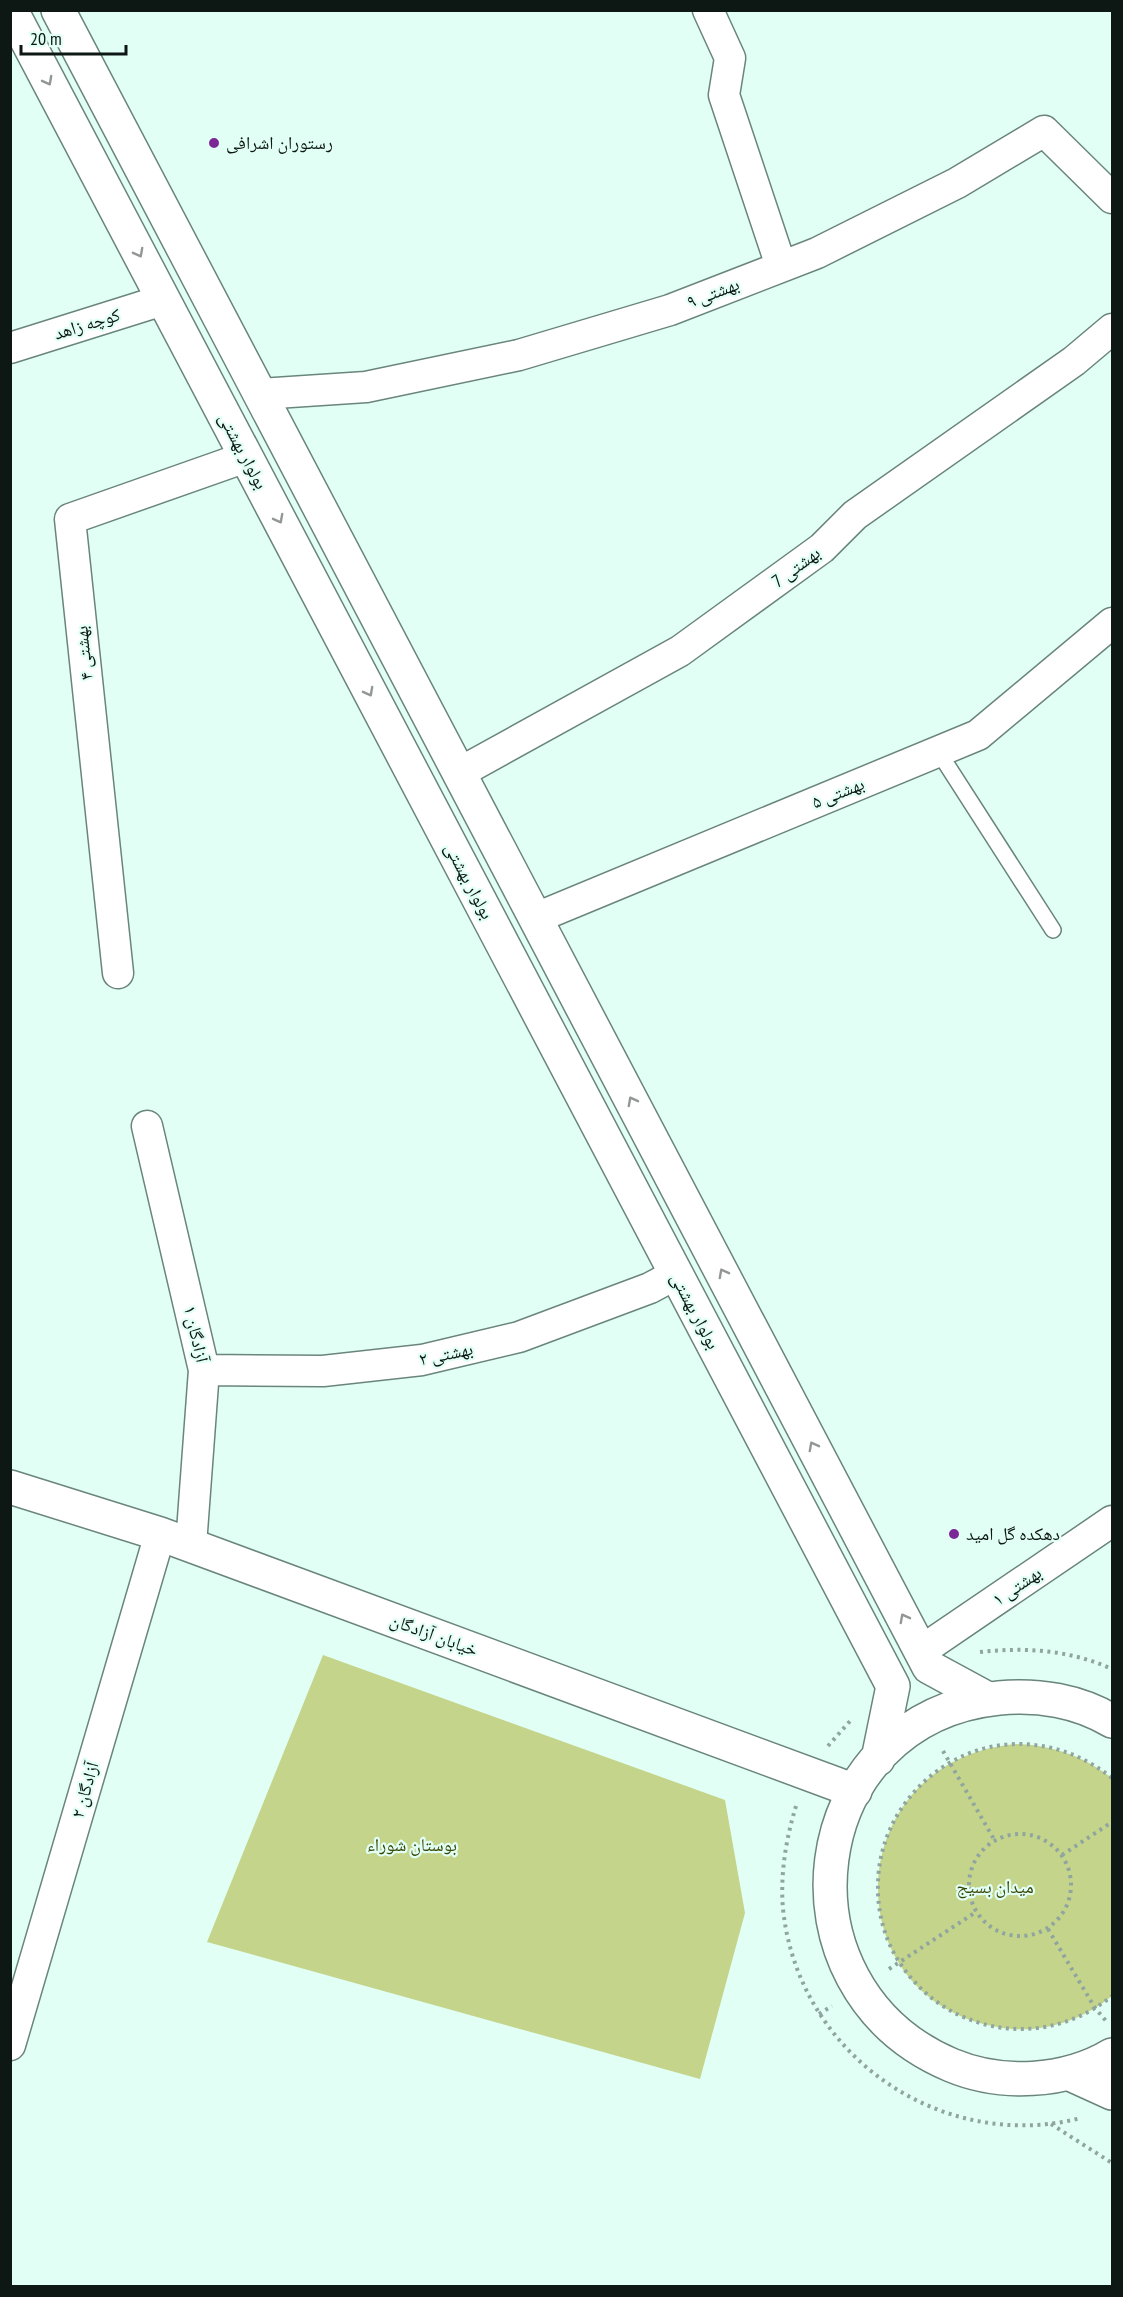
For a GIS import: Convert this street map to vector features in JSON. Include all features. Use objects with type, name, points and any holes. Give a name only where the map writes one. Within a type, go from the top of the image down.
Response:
[{"type":"main road","name":"بولوار بهشتی","points":[[11,10],[892,1686],[878,1759]]},
{"type":"main road","points":[[58,10],[929,1667],[988,1699]]},
{"type":"main road","name":"خیابان آزادگان","points":[[10,1487],[191,1545],[855,1791]]},
{"type":"main road","points":[[1113,1721],[1083,1707],[1060,1701],[1024,1697],[988,1699],[942,1712],[908,1732],[878,1759],[855,1791],[837,1832],[831,1864],[830,1898],[837,1942],[858,1989],[883,2020],[899,2035],[937,2059],[979,2074],[1024,2079],[1068,2073],[1113,2055]]},
{"type":"main road","points":[[1068,2073],[1113,2093]]},
{"type":"street","points":[[708,10],[730,57],[724,95],[781,267]]},
{"type":"street","name":"بهشتی ۹","points":[[260,394],[366,387],[519,355],[670,310],[817,253],[957,183],[1044,131],[1113,198]]},
{"type":"street","name":"کوچه زاهد","points":[[10,348],[164,300]]},
{"type":"street","name":"بهشتی 7","points":[[459,773],[680,651],[822,548],[855,515],[1074,361],[1113,329]]},
{"type":"street","name":"بهشتی ۴","points":[[118,973],[70,519],[246,457]]},
{"type":"street","name":"بهشتی ۵","points":[[536,918],[978,735],[1113,623]]},
{"type":"street","name":"آزادگان ۱","points":[[147,1126],[204,1370],[191,1545]]},
{"type":"street","name":"بهشتی ۲","points":[[204,1370],[323,1371],[422,1360],[519,1337],[650,1288],[676,1274]]},
{"type":"street","name":"بهشتی ۱","points":[[921,1651],[1113,1521]]},
{"type":"street","name":"آزادگان ۲","points":[[10,2045],[160,1534]]},
{"type":"lane","points":[[938,752],[1053,930]]},
{"type":"path","points":[[1113,1778],[1084,1759],[1051,1747],[1033,1744],[998,1745],[964,1755],[948,1763],[920,1784],[898,1811],[884,1844],[880,1861],[878,1896],[880,1913],[891,1947],[900,1962],[910,1977],[953,2013],[988,2025],[1016,2029],[1044,2027],[1079,2017],[1113,1996]]},
{"type":"path","points":[[948,1763],[994,1841]]},
{"type":"path","points":[[1062,1855],[1113,1822]]},
{"type":"path","points":[[1031,1835],[1043,1839],[1062,1855],[1072,1881],[1071,1896],[1062,1915],[1048,1929],[1035,1935],[1022,1937],[995,1931],[984,1923],[971,1899],[970,1873],[975,1859],[983,1849],[1006,1836],[1031,1835]]},
{"type":"path","points":[[819,2014],[976,1912]]},
{"type":"path","points":[[1048,1929],[1095,2008],[1113,2029]]},
{"type":"path","points":[[1050,2124],[1113,2163]]},
{"type":"green space","name":"بوستان شوراء","points":[[323,1655],[725,1800],[745,1913],[700,2079],[207,1942]]},
{"type":"green space","name":"میدان بسیج","points":[[1016,1744],[1055,1749],[1067,1753],[1112,1778],[1112,1996],[1086,2013],[1043,2028],[997,2027],[943,2007],[905,1972],[883,1928],[878,1880],[889,1832],[916,1791],[958,1759]]},
{"type":"place","name":"رستوران اشرافی","points":[[214,143]]},
{"type":"place","name":"دهکده گل امید","points":[[954,1534]]}]
